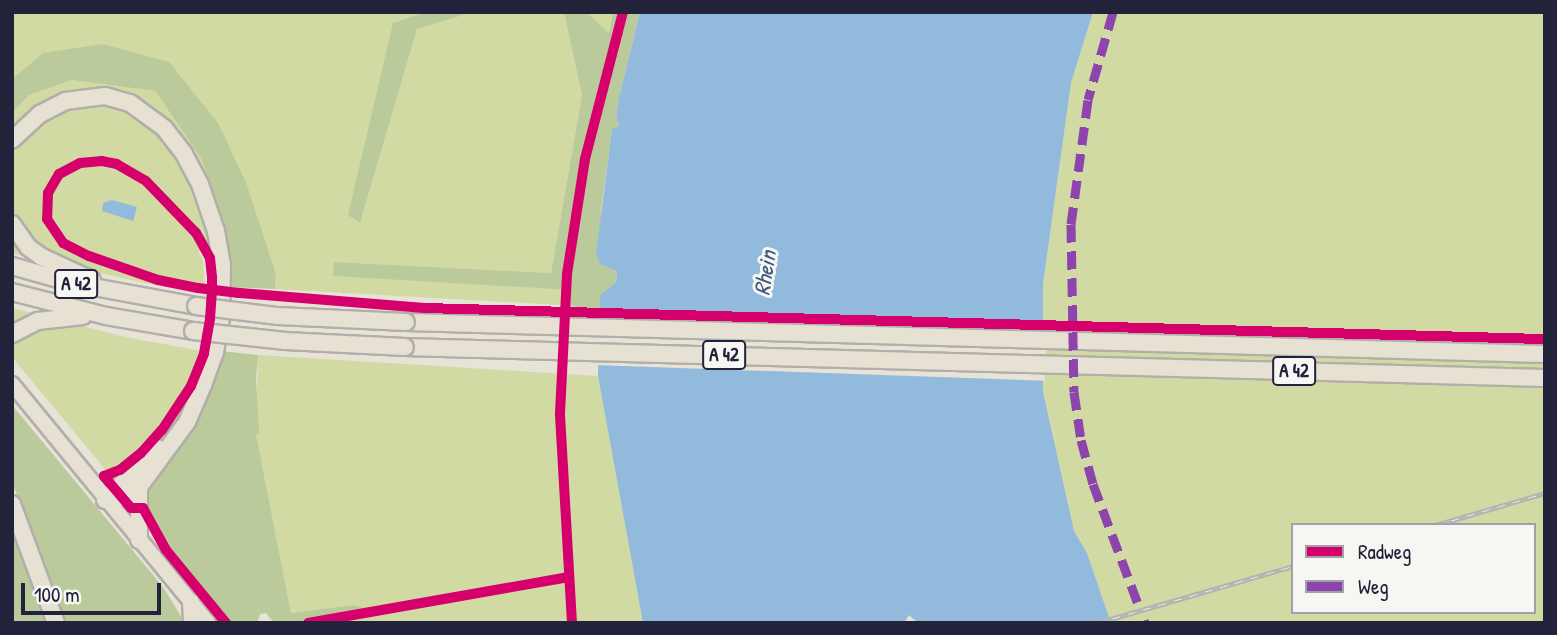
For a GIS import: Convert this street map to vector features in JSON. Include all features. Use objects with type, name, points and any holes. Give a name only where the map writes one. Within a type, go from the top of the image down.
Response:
[{"type":"highway","points":[[12,148],[16,136],[40,114],[65,101],[105,96],[143,110],[164,128],[184,154],[212,215],[223,283],[215,352],[178,437],[139,486],[122,497],[105,500]]},
{"type":"highway","points":[[12,224],[28,247],[42,257],[141,298]]},
{"type":"highway","name":"A 42","points":[[12,266],[141,298],[290,316],[458,324],[1545,354]]},
{"type":"highway","name":"A 42","points":[[12,292],[106,316],[193,331],[285,341],[405,347],[1545,378]]},
{"type":"highway","points":[[16,331],[49,319],[106,316]]},
{"type":"highway","points":[[105,500],[161,444],[195,401]]},
{"type":"highway","points":[[139,486],[139,540]]},
{"type":"highway","points":[[12,504],[56,623]]},
{"type":"highway","points":[[191,602],[192,623]]},
{"type":"main road","points":[[12,384],[208,623]]},
{"type":"green space","points":[[12,12],[425,12],[393,23],[360,223],[417,29],[473,12],[564,12],[582,95],[551,273],[334,262],[334,276],[562,289],[561,305],[275,289],[276,274],[247,185],[169,62],[43,53],[12,79]]},
{"type":"green space","points":[[425,12],[473,12],[417,29],[360,223],[348,215],[393,23]]},
{"type":"green space","points":[[564,12],[586,12],[609,33],[613,12],[640,12],[619,98],[616,117],[621,126],[612,130],[601,211],[601,265],[617,271],[616,282],[600,295],[600,309],[571,306],[571,290],[333,276],[334,262],[551,273],[582,95]]},
{"type":"green space","points":[[586,12],[613,12],[609,34]]},
{"type":"green space","points":[[1093,12],[1545,12],[1545,623],[1111,623],[1087,553],[1074,531],[1043,392],[1043,284],[1071,83]]},
{"type":"green space","points":[[103,44],[169,62],[218,123],[247,185],[276,274],[275,289],[230,287],[224,223],[201,158],[155,91],[72,80],[29,95],[12,113],[12,79],[43,53]]},
{"type":"green space","points":[[72,80],[155,91],[201,158],[224,223],[226,243],[212,243],[198,251],[203,260],[205,286],[149,284],[12,253],[12,113],[29,95]]},
{"type":"green space","points":[[12,308],[125,337],[202,351],[193,376],[151,436],[117,468],[105,469],[12,357]]},
{"type":"green space","points":[[221,351],[258,355],[256,379],[259,433],[256,434],[291,613],[353,605],[368,609],[296,623],[274,623],[266,613],[260,614],[257,623],[230,623],[164,545],[142,495]]},
{"type":"green space","points":[[258,355],[598,376],[643,623],[327,623],[369,614],[368,609],[353,605],[291,613],[256,434]]},
{"type":"green space","points":[[12,405],[163,587],[185,623],[66,623],[12,482]]},
{"type":"green space","points":[[12,529],[35,590],[48,623],[12,623]]},
{"type":"water","name":"Rhein","points":[[640,12],[1093,12],[1071,83],[1043,284],[1043,392],[1074,531],[1087,553],[1111,623],[918,623],[909,615],[904,623],[643,623],[598,376],[600,295],[616,282],[617,271],[601,265],[596,255],[612,129],[620,126],[616,117],[619,98]]},
{"type":"water","points":[[112,200],[137,207],[133,221],[102,211],[103,203]]},
{"type":"pier","points":[[596,309],[1047,325],[1045,381],[594,365]]},
{"type":"railway","points":[[1443,523],[1545,493]]},
{"type":"railway","points":[[1097,623],[1291,567]]},
{"type":"marked path","points":[[1113,12],[1088,100],[1071,224],[1074,392],[1081,440],[1093,484],[1138,604]]},
{"type":"cycle path","points":[[572,623],[560,413],[567,274],[585,159],[623,12]]},
{"type":"cycle path","points":[[226,623],[166,550],[143,508],[131,508],[104,476],[120,470],[141,453],[162,430],[191,386],[204,353],[210,319],[212,293],[212,277],[210,258],[196,233],[146,181],[117,164],[102,161],[80,163],[59,174],[48,193],[47,219],[63,243],[89,256],[158,280],[198,288],[239,293],[425,308],[1545,339]]},
{"type":"cycle path","points":[[308,623],[569,577]]}]
